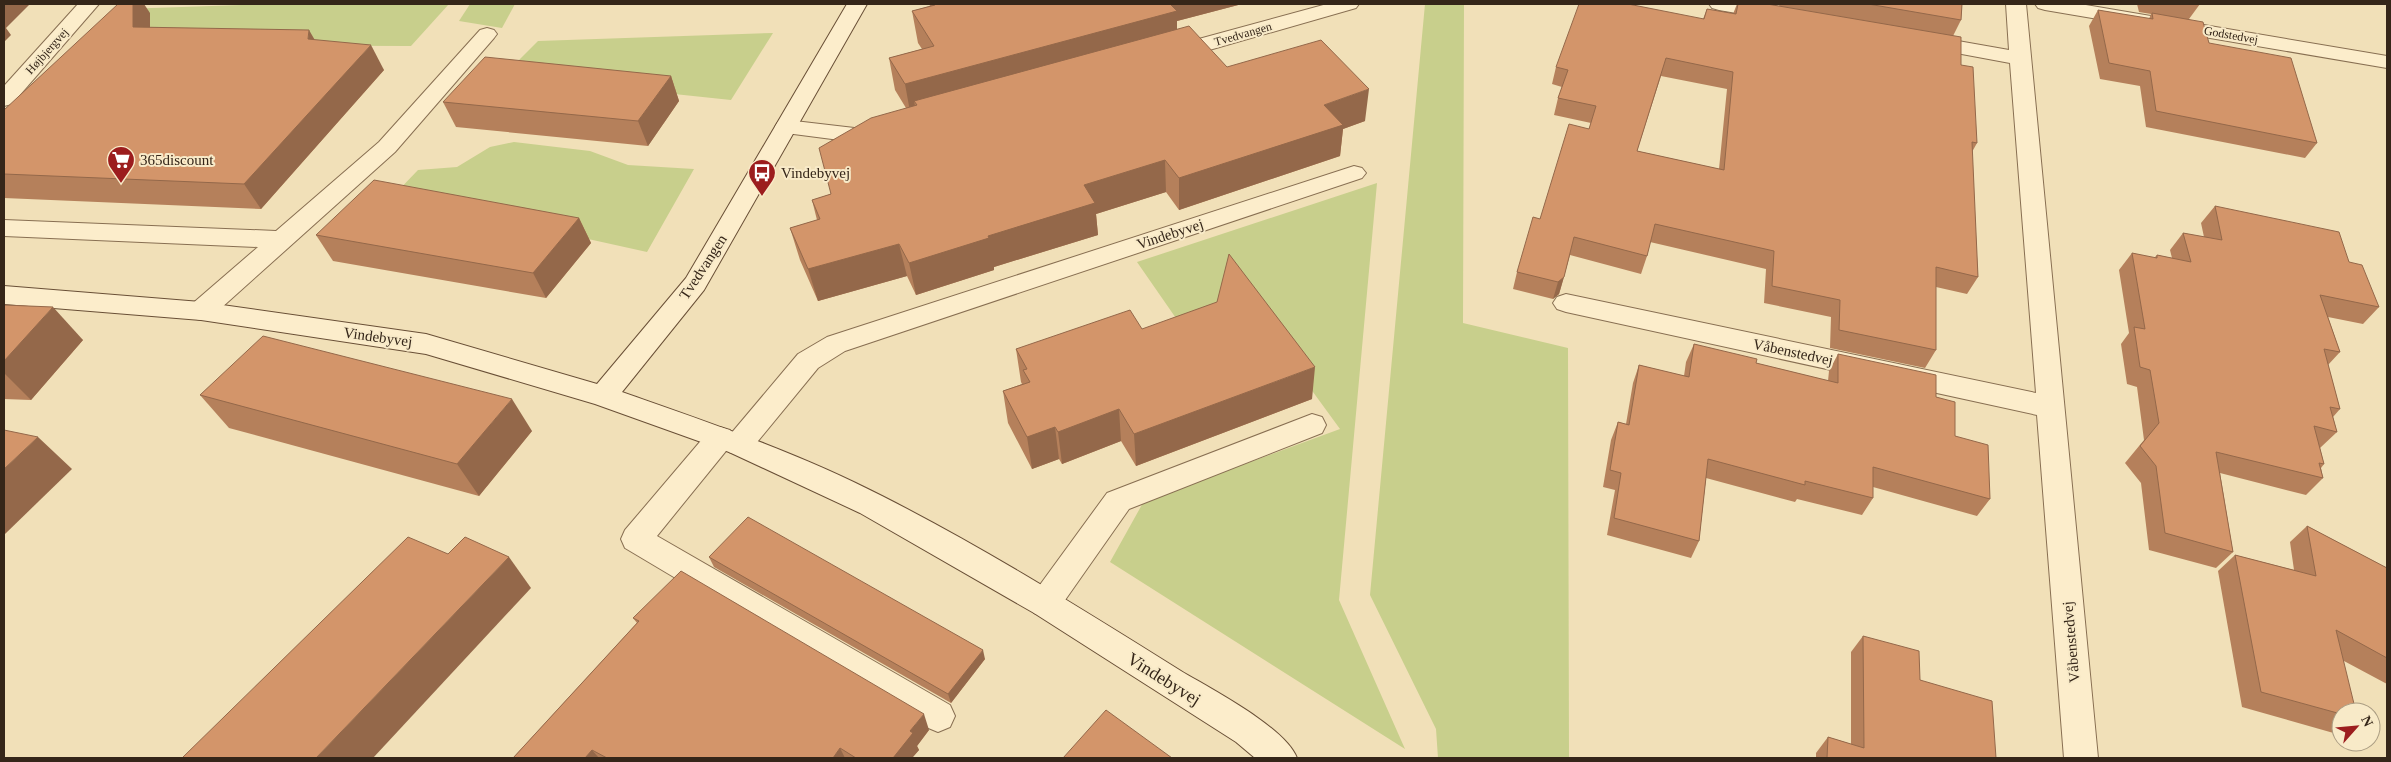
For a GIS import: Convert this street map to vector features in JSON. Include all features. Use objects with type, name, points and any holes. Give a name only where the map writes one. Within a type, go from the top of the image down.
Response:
[{"type":"street","name":"Højbjergvej","points":[[4,99],[89,4]]},
{"type":"street","name":"Tvedvangen","points":[[603,396],[695,284],[857,4]]},
{"type":"street","name":"Tvedvangen","points":[[1151,59],[1349,4]]},
{"type":"street","points":[[1720,4],[1788,16]]},
{"type":"street","name":"Våbenstedvej","points":[[2016,4],[2080,758]]},
{"type":"street","name":"Godstedvej","points":[[2045,4],[2387,62]]},
{"type":"street","points":[[201,311],[388,147],[487,34]]},
{"type":"street","points":[[1904,38],[2021,59]]},
{"type":"street","points":[[786,127],[863,136],[897,130]]},
{"type":"street","name":"Vindebyvej","points":[[729,441],[808,361],[836,344],[1354,173]]},
{"type":"street","points":[[4,228],[282,240]]},
{"type":"street","name":"Vindebyvej","points":[[4,295],[201,311],[426,344],[603,396],[729,441],[871,504],[1045,604],[1248,731],[1280,758]]},
{"type":"street","name":"Våbenstedvej","points":[[1566,304],[2051,407]]},
{"type":"street","points":[[1045,604],[1118,501],[1312,425]]},
{"type":"street","points":[[729,441],[636,539],[938,716]]},
{"type":"green space","points":[[273,4],[449,4],[411,46],[113,45],[122,9]]},
{"type":"green space","points":[[470,4],[515,4],[502,28],[459,21]]},
{"type":"green space","points":[[1425,4],[1464,4],[1463,323],[1568,348],[1569,758],[1438,758],[1436,729],[1370,595]]},
{"type":"green space","points":[[773,33],[731,100],[503,76],[538,41]]},
{"type":"green space","points":[[514,142],[590,151],[628,165],[694,169],[647,252],[393,196],[418,170],[457,167],[490,147]]},
{"type":"green space","points":[[1377,183],[1339,600],[1405,749],[1110,562],[1144,501],[1340,429],[1246,300],[1180,324],[1137,262]]},
{"type":"building","points":[[118,4],[133,4],[133,27],[309,30],[308,39],[371,45],[244,184],[4,174],[4,110]]},
{"type":"building","points":[[934,4],[1170,4],[1177,11],[905,84],[889,58],[934,46],[912,11]]},
{"type":"building","points":[[1579,4],[1628,4],[1704,19],[1707,9],[1736,14],[1738,4],[1767,4],[1961,37],[1961,65],[1973,67],[1977,143],[1972,142],[1978,277],[1936,267],[1936,350],[1839,330],[1840,300],[1772,286],[1774,251],[1655,224],[1647,256],[1574,237],[1564,277],[1558,282],[1517,272],[1533,217],[1540,219],[1569,124],[1589,129],[1596,106],[1558,98],[1568,70],[1556,67]],"holes":[[[1666,58],[1733,72],[1724,170],[1637,151]]]},
{"type":"building","points":[[1868,4],[1962,4],[1961,20]]},
{"type":"building","points":[[2098,10],[2153,19],[2152,13],[2203,22],[2209,43],[2291,58],[2317,143],[2156,111],[2150,71],[2109,63]]},
{"type":"building","points":[[1189,26],[1227,67],[1321,40],[1369,89],[1324,105],[1343,125],[1179,178],[1165,160],[1084,185],[1095,203],[909,263],[899,244],[808,269],[790,228],[820,219],[812,200],[831,194],[819,148],[871,118],[917,105],[914,101]]},
{"type":"building","points":[[485,57],[671,76],[638,121],[443,102]]},
{"type":"building","points":[[374,180],[579,218],[533,273],[316,235]]},
{"type":"building","points":[[2215,206],[2339,232],[2349,262],[2362,265],[2379,307],[2320,295],[2340,352],[2324,349],[2340,409],[2330,407],[2337,432],[2314,426],[2324,464],[2319,463],[2323,478],[2216,452],[2233,552],[2165,533],[2156,466],[2140,446],[2159,423],[2150,370],[2140,367],[2134,327],[2145,329],[2132,253],[2157,258],[2157,255],[2191,262],[2183,233],[2222,240]]},
{"type":"building","points":[[1229,254],[1315,367],[1134,434],[1119,409],[1058,432],[1055,427],[1027,437],[1003,391],[1030,382],[1023,370],[1027,369],[1016,349],[1130,310],[1142,329],[1217,302]]},
{"type":"building","points":[[4,305],[53,307],[4,361]]},
{"type":"building","points":[[263,336],[512,399],[457,464],[200,395]]},
{"type":"building","points":[[1694,344],[1757,359],[1756,363],[1838,383],[1838,354],[1936,375],[1936,397],[1955,402],[1955,436],[1988,445],[1990,499],[1873,467],[1873,498],[1805,481],[1805,485],[1708,459],[1699,541],[1614,518],[1621,473],[1610,470],[1618,422],[1629,425],[1639,365],[1689,377]]},
{"type":"building","points":[[4,430],[38,437],[4,469]]},
{"type":"building","points":[[748,517],[983,650],[948,694],[709,557]]},
{"type":"building","points":[[2307,526],[2387,568],[2387,658],[2336,630],[2354,702],[2331,702],[2331,711],[2261,692],[2235,555],[2316,576]]},
{"type":"building","points":[[408,537],[448,554],[465,537],[509,557],[316,758],[182,758]]},
{"type":"building","points":[[681,571],[924,714],[910,731],[913,733],[893,758],[856,758],[840,748],[833,758],[607,758],[592,750],[585,758],[513,758],[639,621],[633,618]]},
{"type":"building","points":[[1863,636],[1919,651],[1920,680],[1992,701],[1996,758],[1827,758],[1828,737],[1864,748]]},
{"type":"building","points":[[1106,710],[1172,758],[1063,758]]},
{"type":"place","name":"365discount","points":[[121,184]]},
{"type":"place","name":"Vindebyvej","points":[[762,197]]}]
